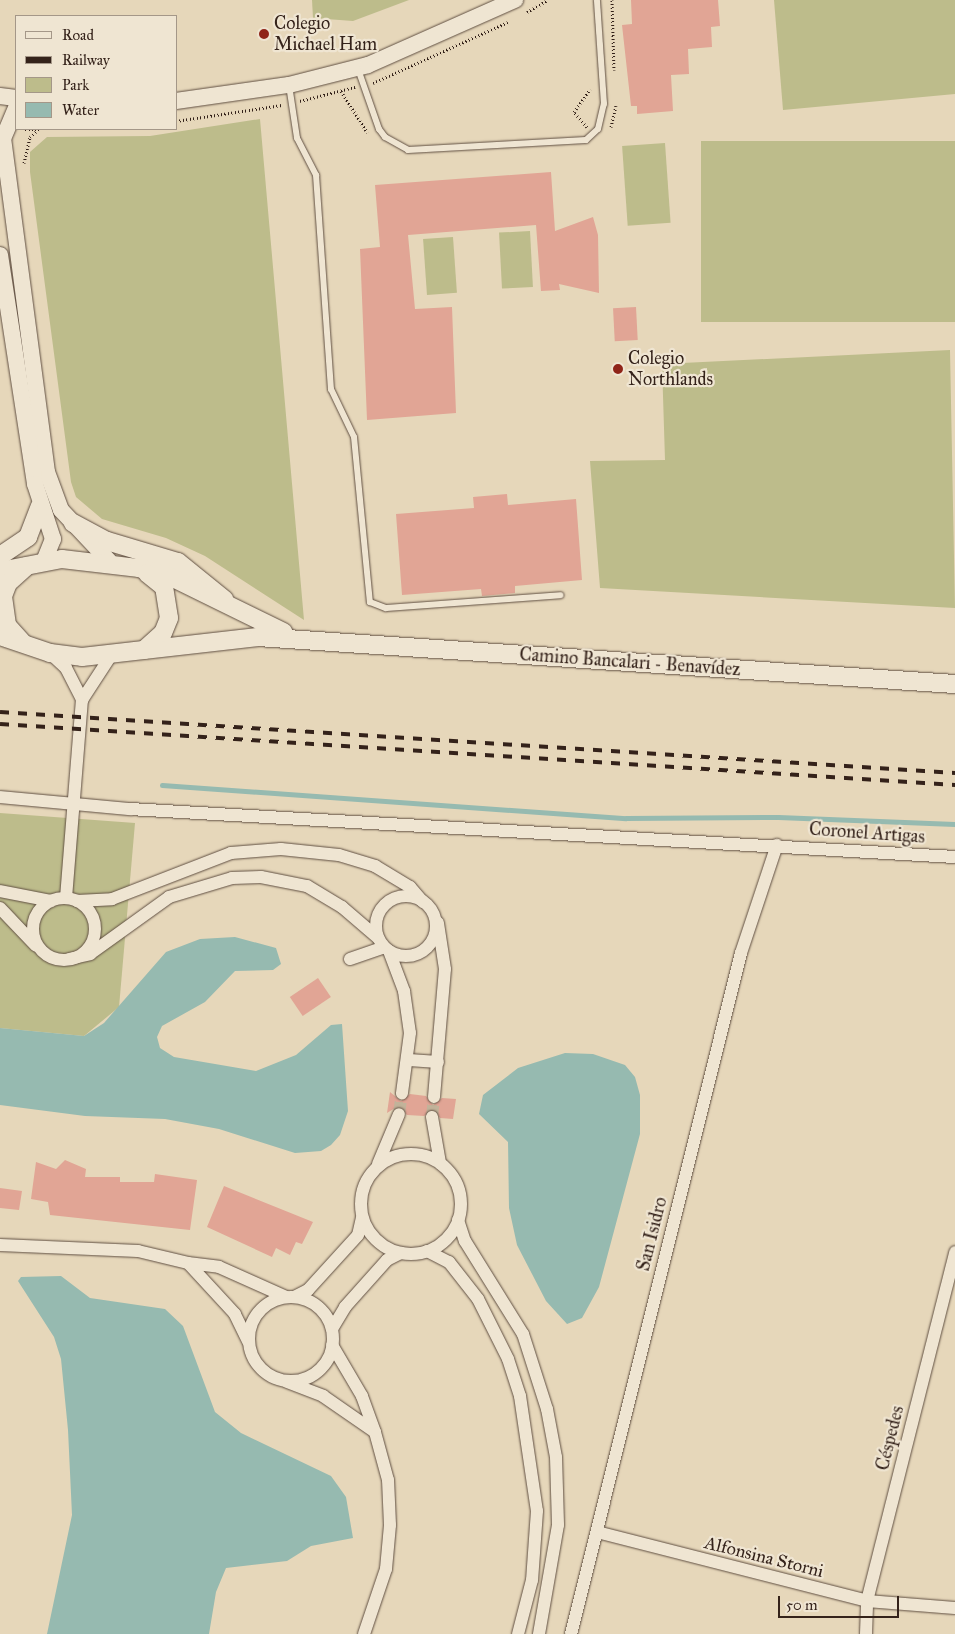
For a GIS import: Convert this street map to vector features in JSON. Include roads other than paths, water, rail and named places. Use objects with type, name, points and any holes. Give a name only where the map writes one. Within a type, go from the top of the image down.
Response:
[{"type":"main road","points":[[0,556],[28,537],[40,506]]},
{"type":"main road","points":[[73,523],[107,541],[178,562],[211,584],[236,611]]},
{"type":"main road","name":"Camino Bancalari - Benavídez","points":[[0,571],[37,562],[109,561],[174,578],[266,627],[305,639]]},
{"type":"main road","points":[[28,646],[15,638],[2,611],[8,583],[37,562]]},
{"type":"main road","points":[[139,568],[164,587],[169,610],[164,633],[139,652]]},
{"type":"main road","name":"Camino Bancalari - Benavídez","points":[[0,636],[50,653],[110,657],[214,639],[305,639],[955,684]]},
{"type":"street","points":[[178,101],[289,86],[358,68],[471,23],[516,0]]},
{"type":"street","points":[[0,96],[15,98]]},
{"type":"street","points":[[15,110],[3,138],[15,242],[47,472],[53,494],[73,523],[109,561]]},
{"type":"street","points":[[0,255],[40,506],[53,538],[37,562]]},
{"type":"street","points":[[50,653],[66,668],[82,700]]},
{"type":"street","points":[[71,899],[73,803],[82,700],[110,657]]},
{"type":"street","name":"Coronel Artigas","points":[[0,796],[73,803],[955,856]]},
{"type":"street","name":"San Isidro","points":[[571,1634],[741,953],[777,845]]},
{"type":"street","points":[[0,891],[50,901],[112,899],[231,853],[281,849],[339,856],[374,866],[410,887],[433,914],[443,939],[445,969],[434,1097]]},
{"type":"street","points":[[0,908],[41,950],[57,959],[69,959],[90,954],[169,897],[232,878],[261,877],[307,886],[342,907],[384,945],[410,956],[425,949],[434,936],[433,914]]},
{"type":"street","points":[[402,1093],[409,1060],[408,1012],[376,922],[387,903],[402,897],[423,902]]},
{"type":"street","points":[[69,959],[88,948],[94,933],[92,916],[71,899]]},
{"type":"street","points":[[41,950],[33,923],[50,901]]},
{"type":"street","points":[[350,958],[384,945]]},
{"type":"street","points":[[409,1060],[438,1062]]},
{"type":"street","points":[[250,1348],[252,1325],[260,1312],[313,1285],[358,1235],[362,1214],[362,1195],[390,1143],[399,1114]]},
{"type":"street","points":[[432,1117],[440,1163],[457,1184],[458,1220],[465,1241],[523,1334],[547,1409],[559,1487],[550,1583],[539,1634]]},
{"type":"street","points":[[375,1169],[406,1154],[440,1163]]},
{"type":"street","points":[[362,1214],[376,1239],[401,1253]]},
{"type":"street","points":[[283,1380],[298,1380],[318,1371],[332,1345],[332,1329],[345,1307],[387,1260],[401,1253],[427,1251],[449,1236],[458,1220]]},
{"type":"street","points":[[0,1245],[138,1251],[188,1263],[219,1267],[290,1297],[315,1305],[332,1329]]},
{"type":"street","points":[[427,1251],[449,1262],[478,1299],[508,1359],[520,1396],[537,1510],[532,1580],[518,1634]]},
{"type":"street","name":"Céspedes","points":[[866,1634],[867,1601],[955,1252]]},
{"type":"street","points":[[188,1263],[235,1314],[261,1369],[323,1396],[375,1432]]},
{"type":"street","points":[[332,1345],[362,1396],[375,1432],[388,1480],[390,1526],[386,1569],[364,1634]]},
{"type":"street","name":"Alfonsina Storni","points":[[597,1532],[867,1601],[955,1608]]},
{"type":"street","points":[[532,1580],[550,1583]]},
{"type":"lane","points":[[358,68],[379,129],[408,150],[566,144],[593,134],[601,123],[604,104],[597,0]]},
{"type":"lane","points":[[289,86],[297,138],[316,175],[331,389],[354,437],[370,602],[386,608],[561,594]]},
{"type":"water","points":[[235,937],[276,948],[281,964],[273,970],[235,971],[205,1002],[162,1026],[157,1037],[160,1048],[174,1057],[256,1071],[296,1055],[331,1025],[342,1024],[348,1111],[340,1135],[331,1145],[321,1151],[295,1153],[219,1129],[165,1119],[85,1116],[0,1105],[0,1028],[84,1036],[104,1023],[166,952],[200,939]]},
{"type":"water","points":[[565,1053],[593,1054],[625,1065],[635,1077],[640,1095],[640,1134],[599,1287],[582,1318],[567,1324],[546,1301],[517,1245],[509,1208],[508,1142],[479,1114],[483,1095],[518,1068]]},
{"type":"water","points":[[61,1276],[90,1298],[165,1309],[183,1326],[215,1412],[241,1433],[331,1476],[346,1497],[353,1538],[311,1546],[287,1561],[226,1568],[216,1592],[209,1634],[47,1634],[72,1515],[68,1430],[61,1359],[54,1337],[18,1281],[21,1277]]},
{"type":"waterway","points":[[162,785],[626,818],[778,817],[955,824]]},
{"type":"tunnel","points":[[399,1114],[402,1093]]},
{"type":"tunnel","points":[[432,1117],[434,1097]]},
{"type":"railway","points":[[0,712],[955,773]]},
{"type":"railway","points":[[0,724],[955,785]]},
{"type":"place","name":"Colegio Michael Ham","points":[[264,34]]},
{"type":"place","name":"Colegio Northlands","points":[[618,369]]}]
